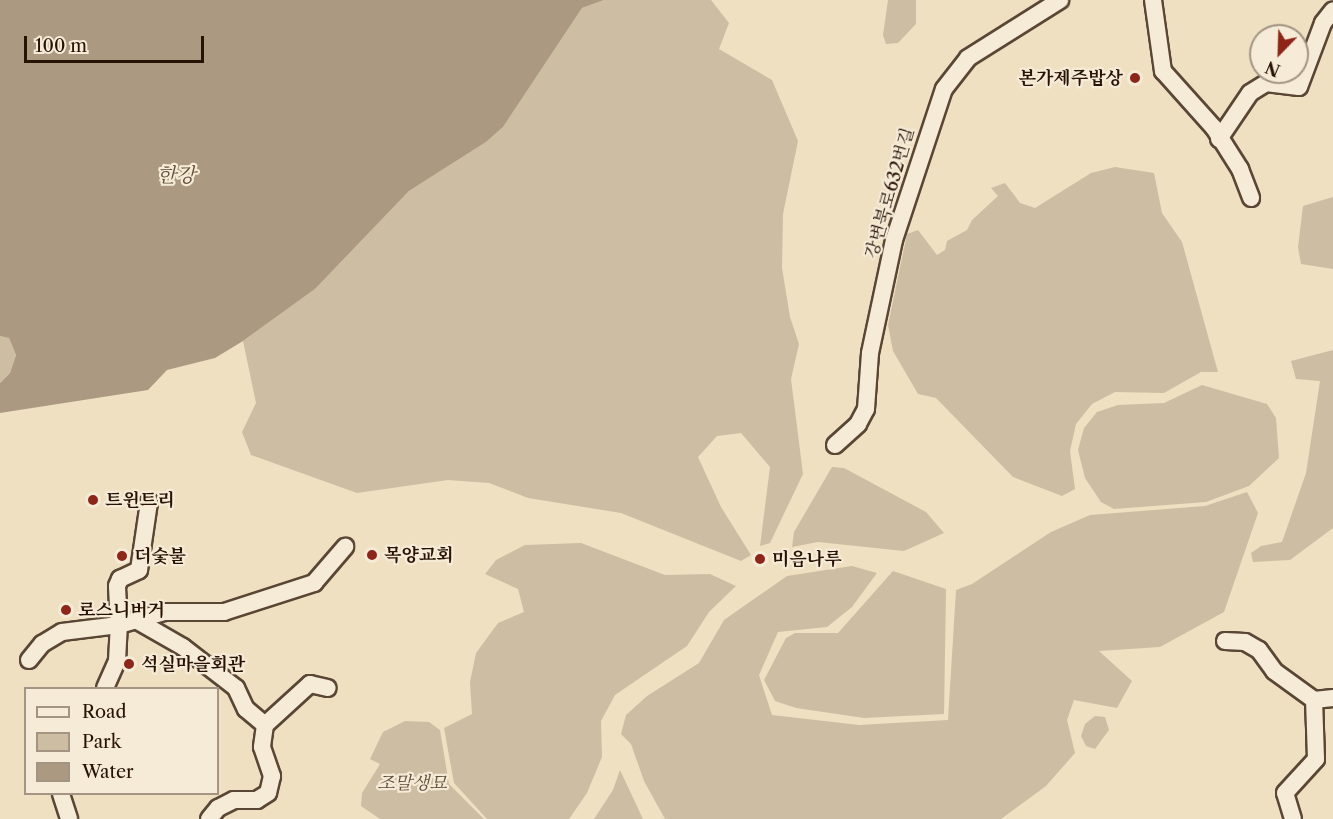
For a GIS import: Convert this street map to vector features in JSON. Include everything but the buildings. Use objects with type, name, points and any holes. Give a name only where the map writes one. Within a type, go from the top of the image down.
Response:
[{"type":"street","name":"강변북로632번길","points":[[836,445],[858,424],[866,409],[870,353],[894,240],[944,89],[968,58],[1060,0]]},
{"type":"street","points":[[1153,0],[1163,71],[1197,107],[1239,169],[1251,198]]},
{"type":"street","points":[[1219,139],[1250,93],[1266,82],[1299,87],[1323,23],[1333,10]]},
{"type":"street","points":[[105,687],[117,661],[119,626],[117,586],[120,579],[139,570],[149,502]]},
{"type":"street","points":[[29,660],[42,644],[62,632],[119,626],[164,612],[224,612],[314,583],[345,547]]},
{"type":"street","points":[[136,620],[183,647],[236,688],[246,709],[266,725]]},
{"type":"street","points":[[1225,641],[1245,642],[1259,650],[1274,671],[1314,700],[1333,698]]},
{"type":"street","points":[[209,819],[218,808],[234,800],[257,800],[268,793],[272,776],[262,747],[266,725],[310,684],[328,688]]},
{"type":"street","points":[[1293,819],[1285,793],[1316,759],[1314,700]]},
{"type":"street","points":[[61,795],[69,819]]},
{"type":"green space","points":[[604,0],[711,0],[729,23],[719,49],[772,80],[798,141],[783,214],[782,268],[790,317],[799,344],[791,379],[803,474],[770,543],[760,546],[770,467],[741,433],[717,436],[698,457],[721,507],[751,555],[741,561],[621,513],[528,498],[489,483],[448,480],[357,493],[251,455],[242,432],[256,403],[243,341],[315,289],[409,191],[486,142],[503,127],[582,8]]},
{"type":"green space","points":[[888,0],[916,0],[916,24],[898,43],[886,44],[883,35]]},
{"type":"green space","points":[[1115,167],[1154,173],[1162,213],[1182,242],[1218,372],[1201,372],[1164,393],[1115,392],[1092,404],[1076,424],[1070,451],[1075,489],[1062,496],[1013,477],[936,398],[918,394],[893,351],[888,325],[907,234],[918,230],[937,255],[945,250],[947,241],[967,230],[972,220],[998,196],[991,188],[1005,183],[1020,203],[1035,208],[1091,173]]},
{"type":"green space","points":[[1333,197],[1333,269],[1301,264],[1298,247],[1303,206]]},
{"type":"green space","points":[[0,336],[9,338],[16,355],[10,373],[0,383]]},
{"type":"green space","points":[[1333,350],[1333,528],[1290,560],[1253,562],[1251,553],[1261,546],[1282,542],[1306,473],[1320,381],[1296,379],[1291,361]]},
{"type":"green space","points":[[1202,385],[1267,404],[1276,418],[1279,458],[1249,486],[1206,502],[1114,509],[1101,502],[1085,478],[1078,450],[1084,428],[1097,412],[1118,405],[1164,403]]},
{"type":"green space","points":[[832,467],[844,468],[926,512],[944,533],[904,551],[818,542],[792,547],[794,532]]},
{"type":"green space","points":[[1247,492],[1258,513],[1224,612],[1160,647],[1099,651],[1132,681],[1117,708],[1074,700],[1067,720],[1075,753],[1046,786],[1001,819],[665,819],[644,781],[631,744],[621,734],[626,715],[647,696],[699,663],[724,620],[787,576],[852,566],[877,573],[852,607],[827,627],[778,632],[759,675],[772,715],[859,725],[948,720],[956,590],[972,584],[1051,532],[1090,515],[1205,506]]},
{"type":"green space","points":[[581,543],[665,575],[710,574],[736,586],[709,612],[687,646],[615,695],[601,721],[602,757],[587,793],[569,819],[487,819],[454,783],[444,728],[472,714],[470,682],[476,653],[498,623],[524,612],[518,589],[485,574],[496,560],[525,545]]},
{"type":"green space","points":[[893,571],[946,589],[944,714],[864,718],[796,708],[775,701],[764,680],[786,638],[795,633],[838,633]]},
{"type":"green space","points":[[1095,716],[1105,717],[1109,730],[1095,749],[1086,746],[1081,736],[1085,724]]},
{"type":"green space","name":"조말생묘","points":[[405,721],[429,722],[440,730],[449,784],[484,819],[380,819],[361,806],[362,793],[380,764],[370,759],[383,732]]},
{"type":"green space","points":[[620,770],[643,819],[594,819],[613,790]]},
{"type":"water","name":"한강","points":[[0,0],[604,0],[582,8],[503,127],[486,142],[409,191],[315,289],[243,341],[215,358],[167,370],[148,390],[0,413],[0,383],[10,373],[16,355],[9,338],[0,336]]},
{"type":"place","name":"본가제주밥상","points":[[1135,78]]},
{"type":"place","name":"트윈트리","points":[[93,500]]},
{"type":"place","name":"목양교회","points":[[372,555]]},
{"type":"place","name":"더숯불","points":[[122,556]]},
{"type":"place","name":"미음나루","points":[[760,559]]},
{"type":"place","name":"로스니버거","points":[[66,610]]},
{"type":"place","name":"석실마을회관","points":[[129,664]]}]
